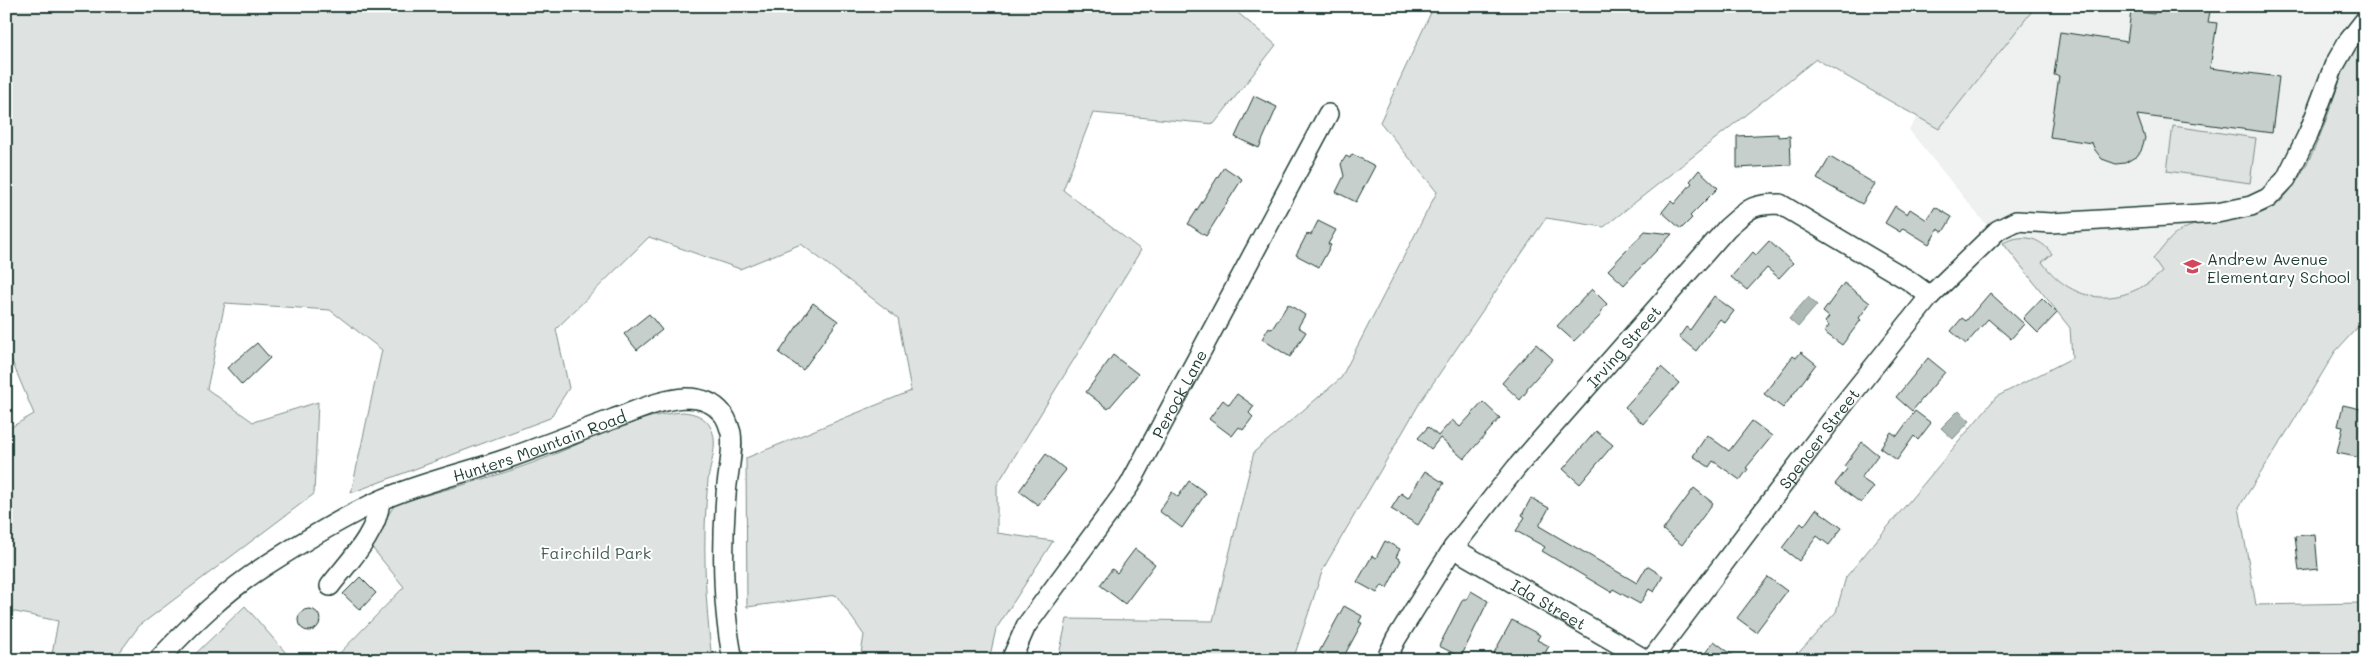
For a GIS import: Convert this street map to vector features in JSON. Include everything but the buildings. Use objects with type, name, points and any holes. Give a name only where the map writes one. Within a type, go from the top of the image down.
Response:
[{"type":"street","name":"Spencer Street","points":[[1651,660],[1840,409],[1930,296],[1998,230],[2016,221],[2051,223],[2217,213],[2251,206],[2268,198],[2286,179],[2309,132],[2334,66],[2347,43],[2365,20]]},
{"type":"street","name":"Perock Lane","points":[[1011,660],[1026,626],[1129,486],[1328,114]]},
{"type":"street","name":"Irving Street","points":[[1386,660],[1396,639],[1452,548],[1516,468],[1727,228],[1746,211],[1759,204],[1780,204],[1908,280],[1930,296]]},
{"type":"street","name":"Hunters Mountain Road","points":[[158,660],[191,625],[242,582],[335,524],[380,501],[416,486],[500,461],[661,403],[686,398],[706,402],[722,412],[728,421],[731,433],[724,566],[726,610],[732,660]]},
{"type":"street","points":[[330,586],[373,529],[379,514],[380,501]]},
{"type":"street","name":"Ida Street","points":[[1452,548],[1646,660]]},
{"type":"shaded area","name":"Andrew Avenue Elementary School","points":[[1988,6],[2307,6],[2313,12],[2320,6],[2365,6],[2365,319],[2335,352],[2266,466],[2072,358],[2070,328],[1909,130]]},
{"type":"shaded area","points":[[1808,297],[1817,305],[1798,327],[1789,319]]},
{"type":"shaded area","points":[[1959,410],[1970,421],[1953,439],[1941,428]]},
{"type":"green space","points":[[6,6],[1230,6],[1276,45],[1214,124],[1093,113],[1063,190],[1141,250],[997,485],[997,533],[1053,541],[996,629],[989,660],[860,660],[864,635],[836,595],[747,607],[746,458],[911,391],[898,318],[801,244],[740,269],[649,237],[556,329],[569,388],[550,418],[351,493],[382,350],[330,310],[225,303],[207,389],[253,422],[318,402],[314,494],[139,626],[114,660],[51,660],[58,621],[6,610],[6,430],[34,414],[11,359],[6,358]]},
{"type":"green space","points":[[1434,6],[2036,6],[1939,129],[1816,59],[1604,227],[1546,218],[1422,399],[1323,569],[1293,660],[1058,659],[1067,619],[1213,621],[1254,452],[1341,378],[1437,192],[1380,122]]},
{"type":"green space","points":[[2365,35],[2365,319],[2335,352],[2239,507],[2256,605],[2360,603],[2365,594],[2365,660],[1916,660],[1911,658],[1907,660],[1792,660],[1836,612],[1846,577],[1996,397],[2072,358],[2070,328],[2003,243],[2016,238],[2029,238],[2041,243],[2052,254],[2042,262],[2055,277],[2069,287],[2084,294],[2099,297],[2115,296],[2131,292],[2147,284],[2162,272],[2153,259],[2177,233],[2201,223],[2258,214],[2270,209],[2290,191],[2312,153],[2346,66],[2354,50]]},
{"type":"green space","points":[[2173,126],[2256,138],[2250,183],[2167,171]]},
{"type":"green space","name":"Fairchild Park","points":[[683,412],[695,414],[706,421],[711,428],[714,441],[706,503],[705,548],[706,593],[712,660],[333,660],[404,587],[370,545],[395,504],[524,466],[621,426],[662,415]]},
{"type":"green space","points":[[245,606],[292,660],[189,660]]},
{"type":"place","name":"Andrew Avenue Elementary School","points":[[2193,267]]}]
